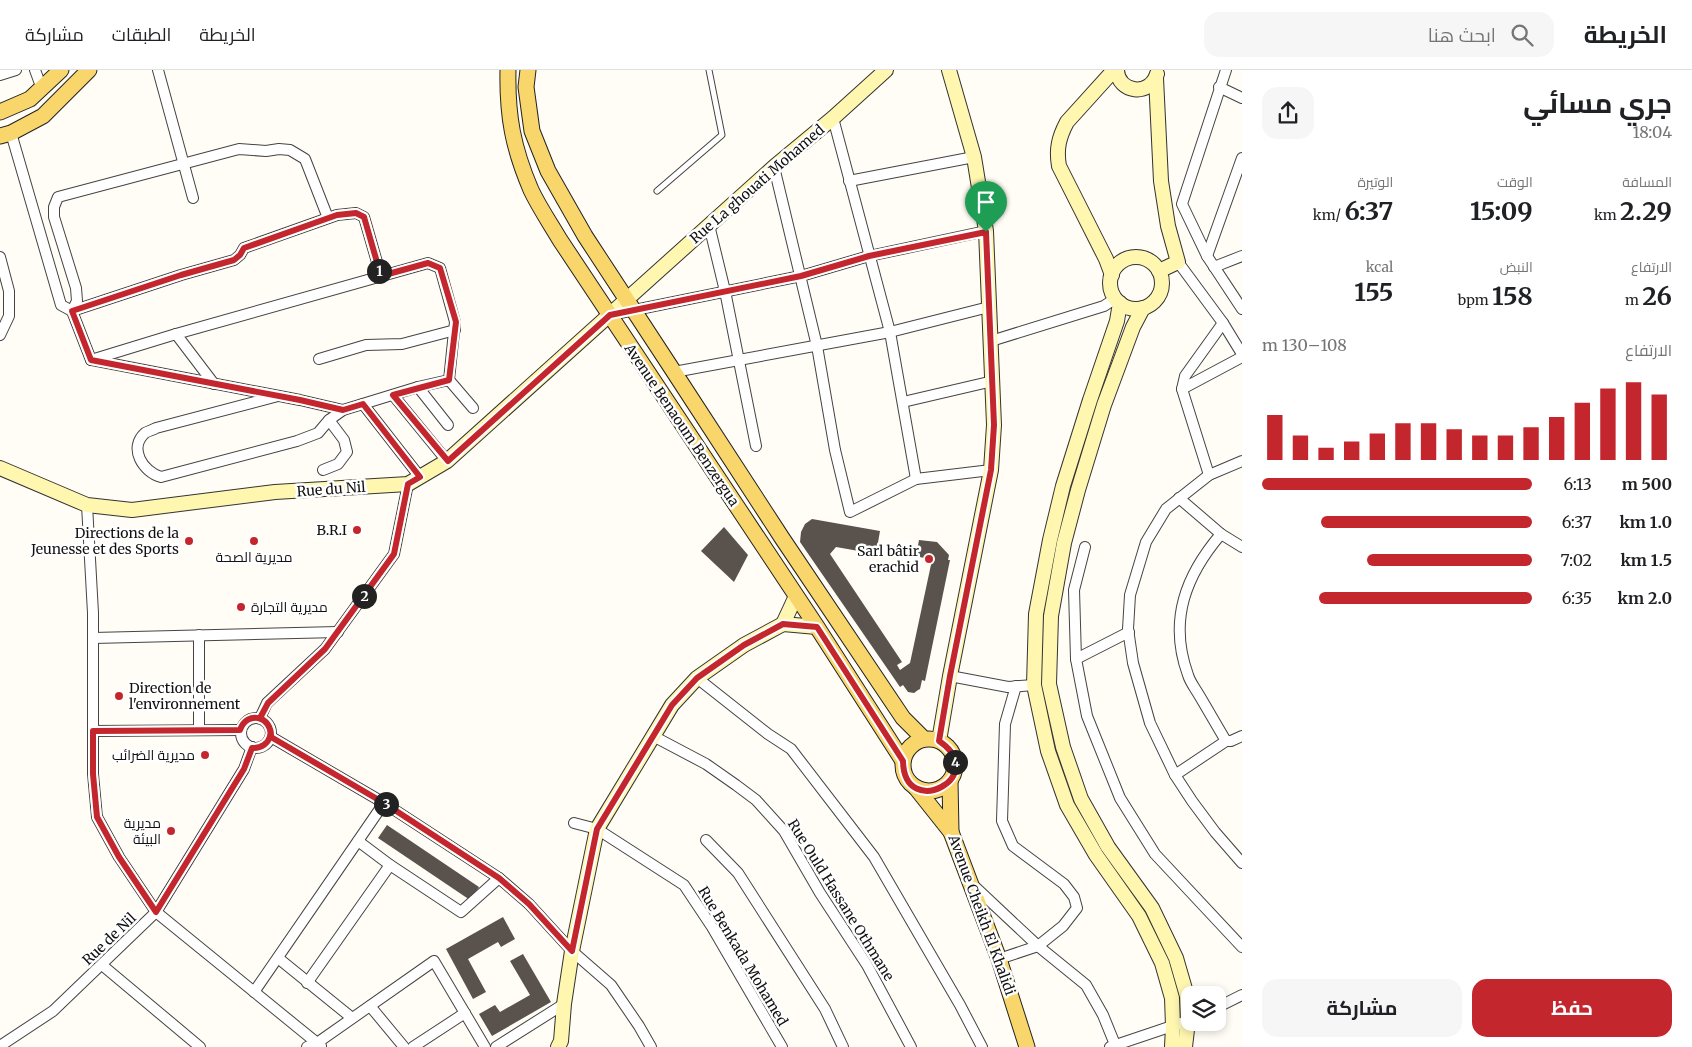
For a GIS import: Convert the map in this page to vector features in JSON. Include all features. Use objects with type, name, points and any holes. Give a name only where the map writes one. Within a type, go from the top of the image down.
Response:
[{"type":"main road","points":[[0,112],[30,99],[61,70]]},
{"type":"main road","points":[[5,134],[43,116],[89,70]]},
{"type":"main road","name":"Avenue Benaoum Benzergua","points":[[508,70],[510,126],[518,154],[532,191],[560,240],[817,627],[903,761]]},
{"type":"main road","name":"Avenue Benaoum Benzergua","points":[[528,70],[526,88],[532,131],[548,171],[585,236],[782,538],[903,718],[932,740]]},
{"type":"main road","points":[[916,788],[934,791],[943,788],[950,781],[954,773],[955,763],[953,754],[947,746],[932,740],[913,745],[908,749],[903,761],[906,776],[910,783],[951,832]]},
{"type":"main road","name":"Avenue Cheikh El Khalidi","points":[[950,781],[951,832],[999,959],[1027,1047]]},
{"type":"street","points":[[0,75],[16,70]]},
{"type":"street","points":[[35,70],[42,89]]},
{"type":"street","points":[[158,70],[193,198]]},
{"type":"street","name":"Rue La ghouati Mohamed","points":[[610,315],[631,304],[709,225],[886,70]]},
{"type":"street","points":[[932,740],[950,676],[991,470],[994,425],[986,232],[974,157],[949,70]]},
{"type":"street","points":[[1156,74],[1147,88],[1134,90],[1119,80],[1115,70],[1067,122],[1062,132],[1057,154],[1059,166],[1106,259],[1112,275],[1111,287],[1118,301],[1117,321],[1063,486],[1050,540],[1036,614],[1034,685],[1048,751],[1067,805],[1096,855],[1139,916],[1162,963],[1172,998],[1172,1047]]},
{"type":"street","points":[[1226,70],[1182,204],[1207,256],[1242,309]]},
{"type":"street","points":[[1156,74],[1161,182],[1168,226],[1178,262],[1223,323],[1242,355],[1182,389]]},
{"type":"street","points":[[1220,87],[1242,98]]},
{"type":"street","points":[[833,118],[890,332],[916,479]]},
{"type":"street","points":[[5,134],[61,304],[72,311],[91,360]]},
{"type":"street","points":[[72,311],[77,301],[76,288],[54,217],[54,207],[58,197],[239,149],[266,152],[290,150],[305,159],[328,218]]},
{"type":"street","points":[[849,181],[974,157]]},
{"type":"street","points":[[1207,256],[1242,158]]},
{"type":"street","points":[[774,167],[817,346],[835,450],[850,512],[916,479],[991,470]]},
{"type":"street","points":[[72,311],[181,275],[234,260],[244,248],[337,215],[356,213],[364,217],[381,276]]},
{"type":"street","points":[[709,225],[725,291],[756,446]]},
{"type":"street","points":[[631,304],[725,291],[801,276],[869,256],[986,232]]},
{"type":"street","points":[[1214,267],[1242,256]]},
{"type":"street","points":[[0,257],[9,291],[9,316],[0,335]]},
{"type":"street","points":[[1112,275],[1121,262],[1135,257],[1149,261],[1159,272],[1162,286],[1160,293],[1144,308],[1133,327],[1104,405],[1078,490],[1064,543],[1051,616],[1049,684],[1063,747],[1081,799],[1108,846],[1152,908],[1176,958],[1184,986]]},
{"type":"street","points":[[1159,272],[1178,262]]},
{"type":"street","points":[[91,360],[428,263],[440,268],[456,322],[449,380],[473,408]]},
{"type":"street","points":[[991,341],[1118,301],[1131,308],[1144,308]]},
{"type":"street","points":[[674,372],[890,332],[989,307]]},
{"type":"street","name":"Rue du Nil","points":[[0,468],[87,505],[132,510],[275,492],[414,480],[448,461],[610,315]]},
{"type":"street","points":[[1209,475],[1182,389],[1185,376],[1223,323]]},
{"type":"street","points":[[319,359],[366,346],[402,344],[455,330]]},
{"type":"street","points":[[176,334],[214,384]]},
{"type":"street","points":[[91,360],[343,410]]},
{"type":"street","points":[[278,396],[156,428],[145,434],[139,442],[139,456],[142,465],[152,474],[161,477],[296,441],[318,433],[329,420],[343,410],[418,387],[449,380]]},
{"type":"street","points":[[903,402],[993,381]]},
{"type":"street","points":[[418,387],[448,425]]},
{"type":"street","points":[[393,395],[448,461]]},
{"type":"street","points":[[260,718],[268,703],[325,649],[394,554],[414,480],[363,404]]},
{"type":"street","points":[[322,470],[338,464],[346,452],[344,440],[329,420]]},
{"type":"street","points":[[1242,461],[1209,475],[1166,509],[1146,542],[1130,595],[1129,632],[1133,664],[1150,723],[1175,775],[1215,832],[1242,863]]},
{"type":"street","points":[[1179,498],[1222,534],[1242,547]]},
{"type":"street","points":[[87,505],[94,613],[93,774],[97,817],[119,857],[156,912],[319,1045]]},
{"type":"street","points":[[1222,534],[1206,552],[1190,580],[1184,598],[1180,623],[1182,650],[1188,675],[1226,741]]},
{"type":"street","points":[[1085,547],[1074,590],[1076,659],[1087,716],[1120,798],[1154,854],[1242,948]]},
{"type":"street","points":[[783,624],[796,596]]},
{"type":"street","points":[[562,1045],[564,1004],[572,951],[597,829],[653,736],[672,705],[697,678],[744,645],[783,624],[817,627]]},
{"type":"street","points":[[93,638],[338,632]]},
{"type":"street","points":[[1076,659],[1129,632]]},
{"type":"street","points":[[199,635],[199,730]]},
{"type":"street","points":[[950,676],[1008,687],[1034,685]]},
{"type":"street","points":[[697,678],[768,734],[791,749],[797,756],[874,857],[982,1047]]},
{"type":"street","points":[[999,959],[1038,946],[1063,926],[1078,908],[1074,897],[1064,884],[1013,846],[1002,821],[1004,724],[1016,686]]},
{"type":"street","points":[[254,717],[260,718],[267,722],[270,727],[271,737],[265,745],[252,748],[242,740],[240,730],[245,721],[254,717]]},
{"type":"street","points":[[93,731],[240,730]]},
{"type":"street","name":"Rue Ould Hassane Othmane","points":[[653,736],[706,764],[736,785],[756,800],[784,831],[820,893],[867,965],[911,1047]]},
{"type":"street","points":[[1175,775],[1226,741],[1242,736]]},
{"type":"street","points":[[271,737],[384,803],[499,878],[529,904],[572,951],[611,985],[651,1047]]},
{"type":"street","name":"Rue de Nil","points":[[0,1046],[53,1011],[156,912],[244,769],[252,748]]},
{"type":"street","points":[[254,992],[384,803]]},
{"type":"street","name":"Rue Benkada Mohamed","points":[[574,823],[597,829],[684,885],[712,927],[782,1047]]},
{"type":"street","points":[[706,840],[738,873],[825,1009],[843,1047]]},
{"type":"street","points":[[358,841],[390,865],[461,912],[499,878]]},
{"type":"street","points":[[308,982],[390,865]]},
{"type":"street","points":[[971,884],[1038,946],[1086,985],[1103,1015],[1114,1046],[1181,1023]]},
{"type":"street","points":[[278,958],[352,1018]]},
{"type":"street","points":[[307,1047],[319,1045],[352,1018],[434,962],[485,1047]]},
{"type":"street","points":[[102,965],[200,1047]]},
{"type":"street","points":[[1226,1003],[1242,995]]},
{"type":"street","points":[[496,1047],[564,1004]]},
{"type":"street","points":[[370,1006],[404,1047]]},
{"type":"street","points":[[413,1047],[465,1013]]},
{"type":"street","points":[[1185,1047],[1187,1031]]},
{"type":"lane","points":[[657,191],[722,135],[709,70]]},
{"type":"building","points":[[812,519],[880,531],[876,554],[836,547],[830,554],[902,662],[897,665],[900,670],[910,663],[932,560],[916,556],[919,540],[937,542],[949,555],[948,560],[950,560],[925,681],[922,680],[920,689],[914,693],[908,692],[903,685],[900,687],[800,542],[801,532],[805,524]]},
{"type":"building","points":[[724,527],[748,555],[734,582],[701,551]]},
{"type":"building","points":[[387,825],[479,887],[470,900],[378,838]]},
{"type":"building","points":[[503,917],[515,939],[501,947],[498,942],[468,959],[486,992],[473,999],[446,949]]},
{"type":"building","points":[[523,954],[551,1002],[492,1036],[479,1014],[495,1005],[500,1012],[530,995],[510,961]]},
{"type":"place","name":"B.R.I","points":[[357,530]]},
{"type":"place","name":"Directions de la Jeunesse et des Sports","points":[[189,541]]},
{"type":"place","name":"مديرية الصحة","points":[[254,541]]},
{"type":"place","name":"Sarl bâtir erachid","points":[[929,559]]},
{"type":"place","name":"مديرية التجارة","points":[[241,607]]},
{"type":"place","name":"Direction de l'environnement","points":[[119,696]]},
{"type":"place","name":"مديرية الضرائب","points":[[205,755]]},
{"type":"place","name":"مديرية البيئة","points":[[171,831]]},
{"type":"route","points":[[986,232],[869,256],[801,276],[610,315],[448,461],[393,395],[449,380],[456,322],[440,268],[428,263],[381,276],[364,217],[356,213],[337,215],[244,248],[234,260],[181,275],[72,311],[91,360],[343,410],[363,404],[420,477],[408,484],[394,554],[325,649],[268,703],[260,718],[264,719],[270,727],[271,737],[265,745],[252,748],[244,769],[156,912],[119,857],[97,817],[93,774],[93,731],[240,730],[245,721],[249,719],[254,717],[264,719],[267,722],[270,727],[271,732],[271,737],[384,803],[499,878],[529,904],[572,951],[597,829],[672,705],[697,678],[744,645],[783,624],[817,627],[903,761],[903,769],[910,783],[916,788],[925,791],[943,788],[950,781],[954,773],[955,763],[953,754],[947,746],[939,741],[972,561],[991,470],[994,425],[986,232]]}]
